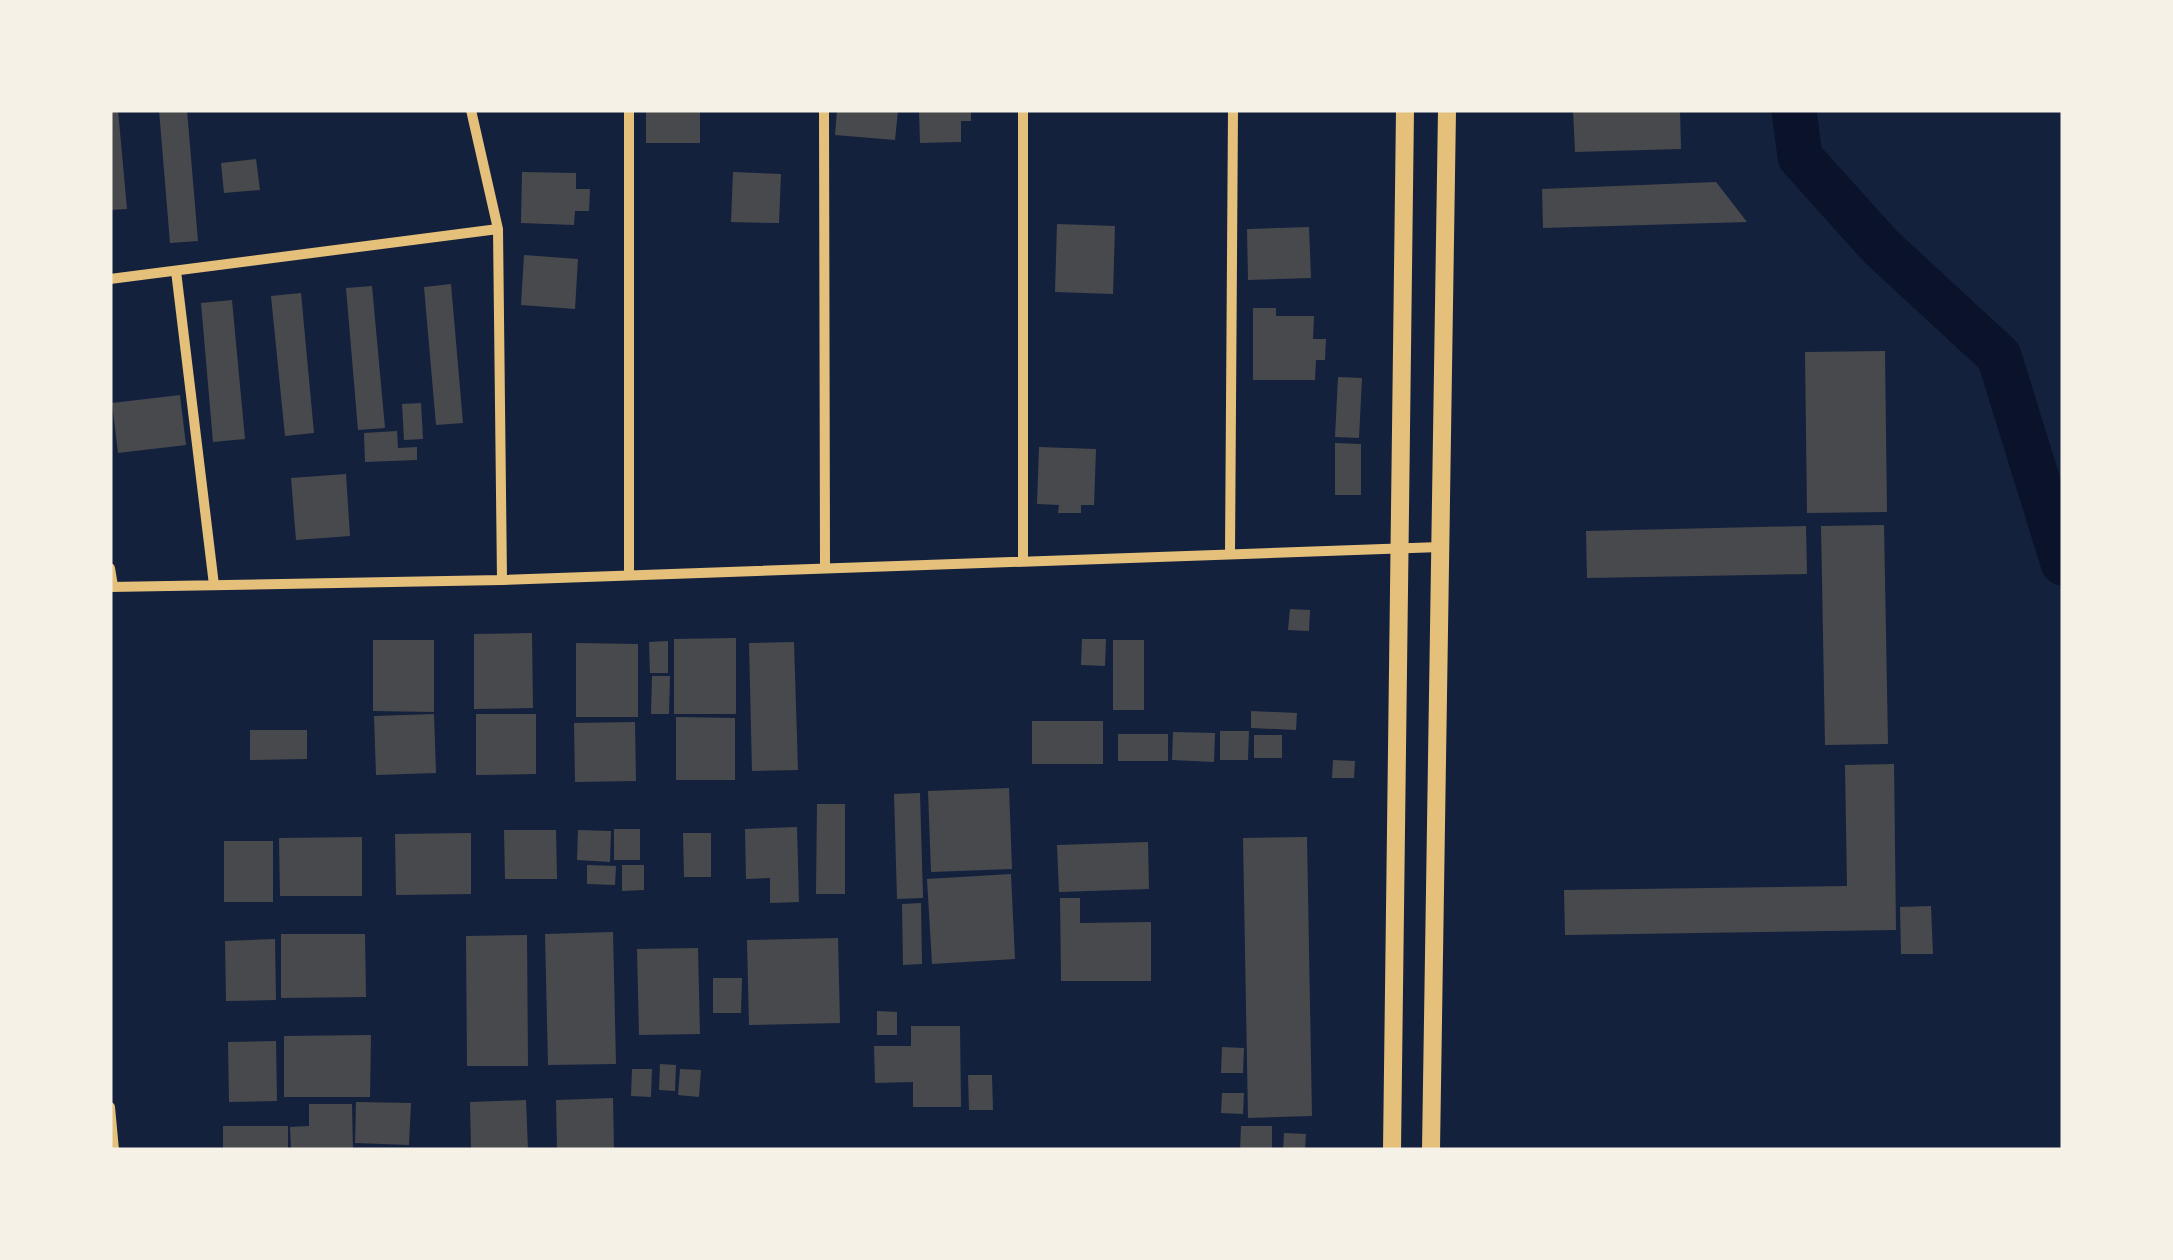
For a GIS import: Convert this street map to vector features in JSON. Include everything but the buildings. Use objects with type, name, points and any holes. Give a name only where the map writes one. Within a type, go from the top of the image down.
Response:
[{"type":"street","points":[[470,110],[498,229],[502,580]]},
{"type":"street","points":[[629,110],[629,574]]},
{"type":"street","points":[[824,110],[825,568]]},
{"type":"street","points":[[1023,110],[1023,560]]},
{"type":"street","points":[[1230,553],[1234,110]]},
{"type":"street","points":[[1392,1150],[1406,110]]},
{"type":"street","points":[[1431,1150],[1447,110]]},
{"type":"street","points":[[110,279],[498,229]]},
{"type":"street","points":[[176,270],[214,584]]},
{"type":"street","points":[[110,568],[112,586],[502,580],[1440,547]]},
{"type":"street","points":[[110,1107],[114,1150]]},
{"type":"waterway","points":[[1794,110],[1800,157],[1881,247],[1999,356],[2063,563]]}]
